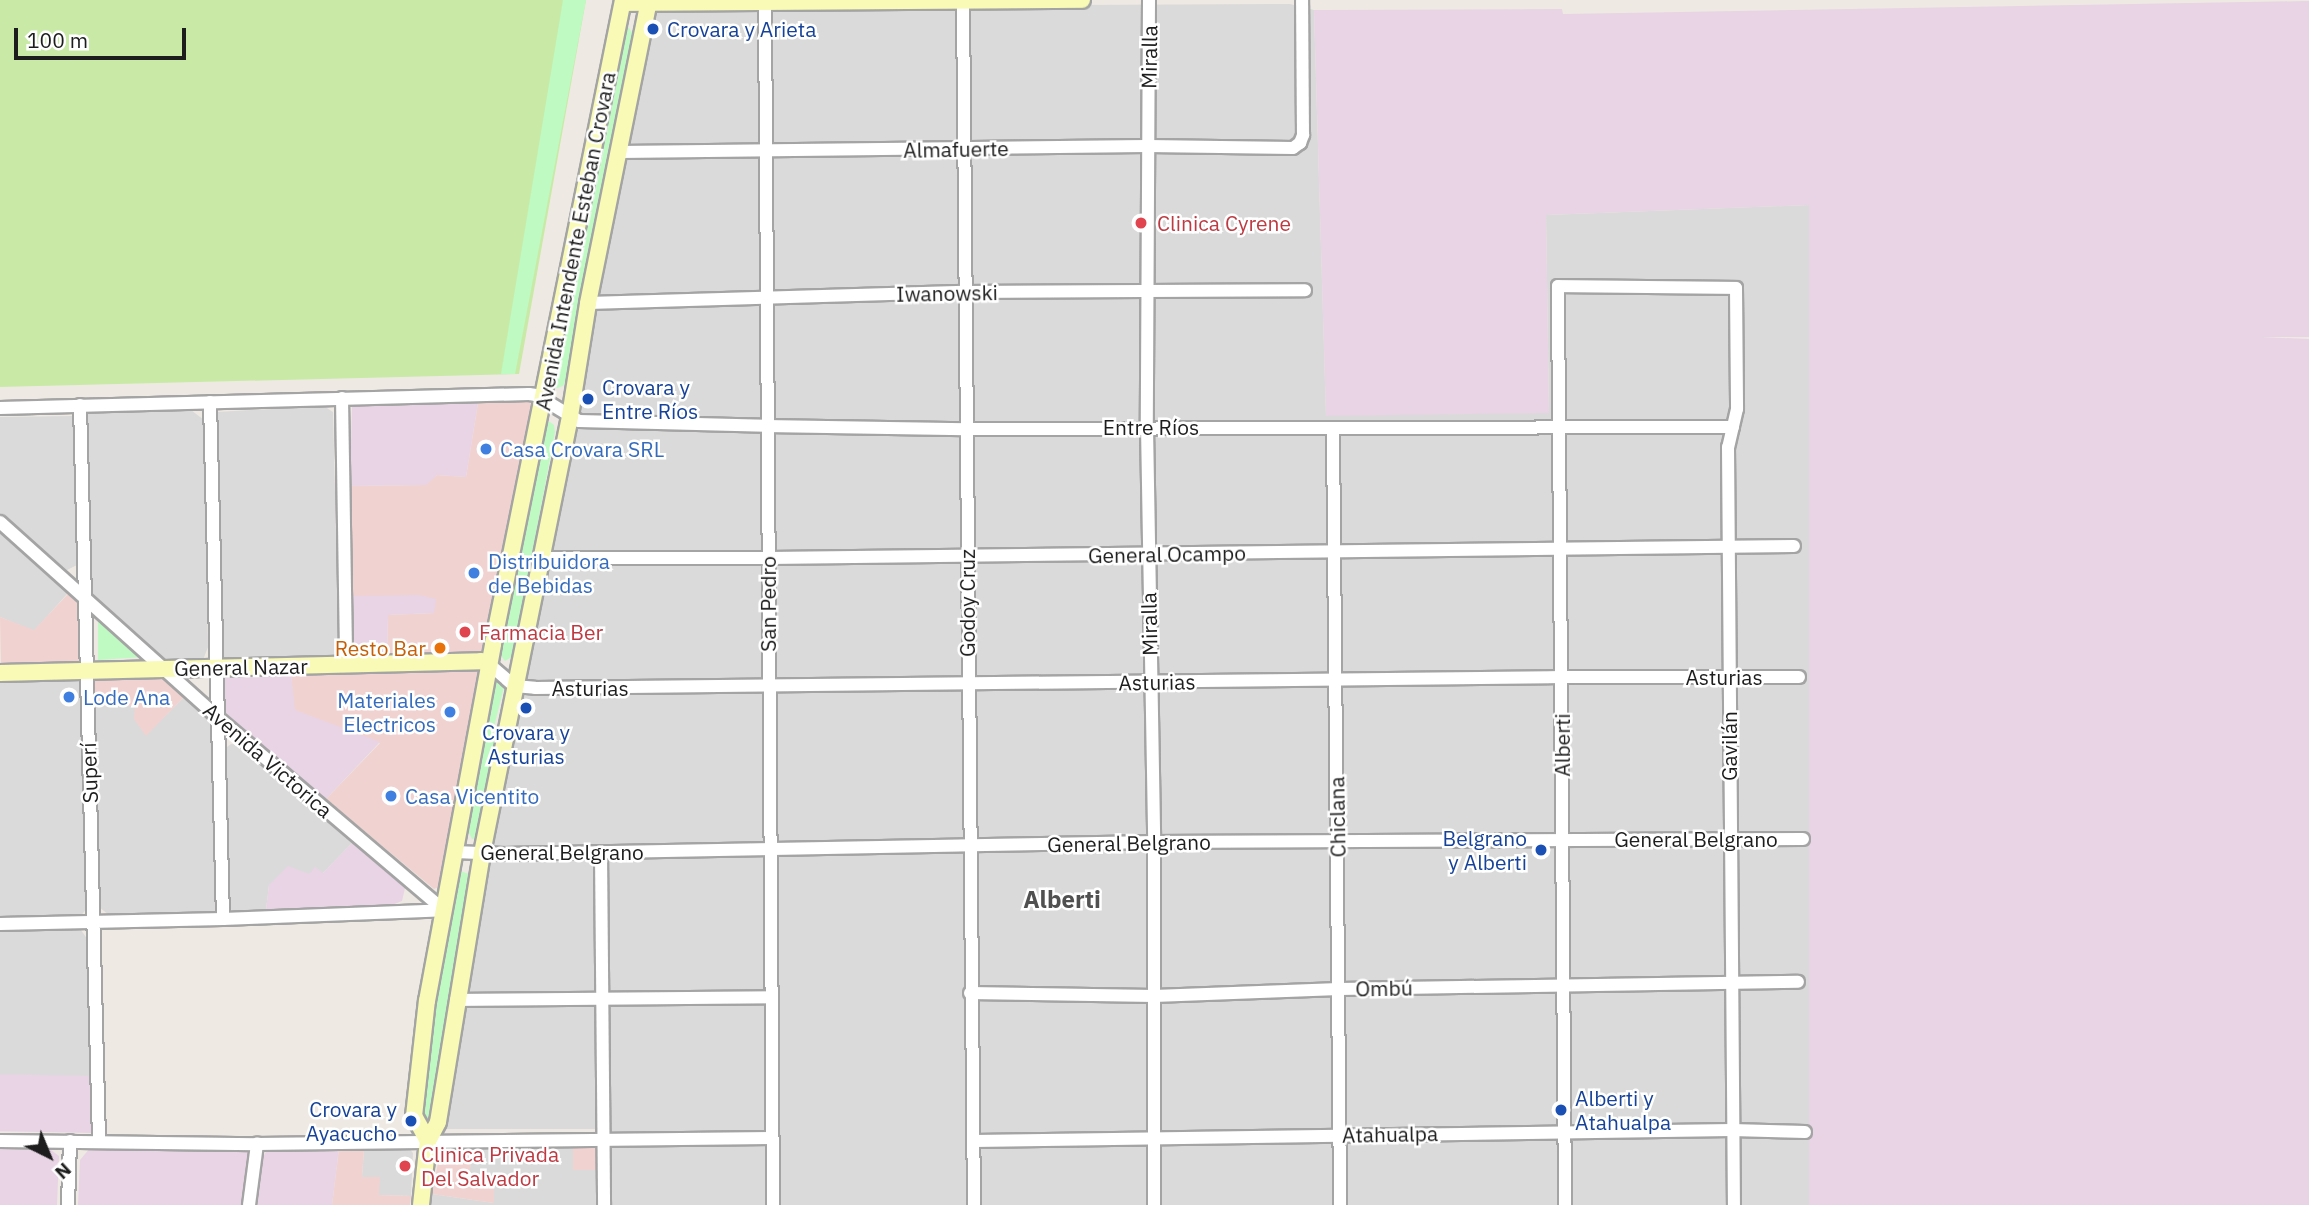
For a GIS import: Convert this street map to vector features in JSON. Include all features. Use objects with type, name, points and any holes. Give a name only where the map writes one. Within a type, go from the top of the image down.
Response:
[{"type":"main road","points":[[623,1],[765,4],[1082,0]]},
{"type":"main road","name":"Avenida Intendente Esteban Crovara","points":[[428,1141],[414,1116],[427,1001],[489,664],[623,1]]},
{"type":"main road","name":"Avenida Intendente Esteban Crovara","points":[[421,1205],[428,1141],[438,1122],[482,853],[570,416],[588,303],[648,2]]},
{"type":"main road","name":"General Nazar","points":[[0,673],[481,661],[489,664]]},
{"type":"street","name":"Miralla","points":[[1149,0],[1147,427],[1154,842],[1154,1205]]},
{"type":"street","name":"Almafuerte","points":[[619,152],[1148,146],[1293,148],[1300,143],[1303,135],[1302,0]]},
{"type":"street","name":"Godoy Cruz","points":[[963,1],[967,685],[974,1205]]},
{"type":"street","name":"San Pedro","points":[[765,4],[765,426],[773,1205]]},
{"type":"street","name":"Gavilán","points":[[1558,286],[1736,288],[1737,409],[1728,447],[1734,1205]]},
{"type":"street","name":"Alberti","points":[[1558,286],[1564,1205]]},
{"type":"street","name":"Iwanowski","points":[[588,303],[965,292],[1305,290]]},
{"type":"street","points":[[0,408],[529,394],[544,399],[570,416]]},
{"type":"street","points":[[342,398],[346,664]]},
{"type":"street","points":[[209,402],[223,919]]},
{"type":"street","name":"Superí","points":[[80,405],[99,1141]]},
{"type":"street","name":"Entre Ríos","points":[[570,416],[579,421],[966,429],[1732,427]]},
{"type":"street","name":"Chiclana","points":[[1333,429],[1340,1205]]},
{"type":"street","name":"Avenida Victorica","points":[[0,522],[217,717],[444,910]]},
{"type":"street","name":"General Ocampo","points":[[540,558],[768,558],[1794,546]]},
{"type":"street","points":[[489,664],[514,687]]},
{"type":"street","name":"Asturias","points":[[514,687],[1799,677]]},
{"type":"street","name":"General Belgrano","points":[[455,852],[1154,842],[1803,839]]},
{"type":"street","points":[[600,852],[604,998],[604,1205]]},
{"type":"street","points":[[0,924],[444,910]]},
{"type":"street","name":"Ombú","points":[[970,993],[1154,996],[1339,989],[1798,982]]},
{"type":"street","points":[[457,999],[770,997]]},
{"type":"street","name":"Atahualpa","points":[[974,1141],[1732,1130],[1805,1132]]},
{"type":"street","points":[[0,1141],[257,1144],[771,1138]]},
{"type":"street","points":[[68,1205],[70,1141]]},
{"type":"street","points":[[249,1205],[257,1144]]},
{"type":"shaded area","points":[[2309,1],[2309,337],[2261,337],[2309,339],[2309,1205],[1809,1205],[1809,205],[1546,215],[1549,413],[1326,416],[1314,10],[1562,9],[1563,14]]},
{"type":"shaded area","points":[[1290,4],[1314,10],[1326,415],[1549,412],[1546,215],[1809,205],[1809,1205],[609,1205],[608,1129],[446,1129],[442,1125],[463,986],[651,15],[663,7]]},
{"type":"shaded area","points":[[527,400],[534,407],[485,650],[477,656],[387,657],[388,615],[434,613],[350,596],[350,486],[425,485],[437,475],[466,477],[478,403]]},
{"type":"shaded area","points":[[478,403],[466,477],[437,475],[426,485],[350,486],[352,407],[357,404]]},
{"type":"shaded area","points":[[324,406],[333,412],[339,649],[336,655],[329,659],[224,660],[221,652],[216,412]]},
{"type":"shaded area","points":[[191,410],[204,420],[208,647],[203,660],[168,662],[90,594],[86,415],[91,412]]},
{"type":"shaded area","points":[[72,416],[75,419],[77,565],[65,571],[0,515],[0,417]]},
{"type":"shaded area","points":[[0,531],[68,593],[34,631],[0,617]]},
{"type":"shaded area","points":[[68,594],[79,605],[79,661],[75,665],[1,668],[0,617],[34,630]]},
{"type":"shaded area","points":[[419,595],[436,599],[434,613],[388,615],[387,657],[351,655],[350,596]]},
{"type":"shaded area","points":[[480,670],[441,886],[434,889],[326,799],[380,743],[294,710],[291,673]]},
{"type":"shaded area","points":[[291,673],[295,710],[380,742],[326,799],[222,713],[220,680],[224,675]]},
{"type":"shaded area","points":[[159,676],[184,697],[146,736],[134,719],[135,706],[91,705],[94,678]]},
{"type":"shaded area","points":[[78,678],[81,681],[86,909],[81,916],[0,918],[0,679]]},
{"type":"shaded area","points":[[184,697],[207,717],[213,727],[215,911],[209,916],[109,915],[99,907],[91,705],[135,706],[146,735]]},
{"type":"shaded area","points":[[231,744],[241,745],[355,840],[323,873],[269,885],[266,910],[234,912],[228,907],[223,750]]},
{"type":"shaded area","points":[[355,840],[406,884],[402,901],[392,905],[266,910],[269,885],[288,866],[309,874],[315,867],[323,873]]},
{"type":"shaded area","points":[[81,930],[88,940],[94,1076],[0,1078],[0,932]]},
{"type":"shaded area","points":[[0,1074],[94,1076],[93,1133],[0,1131]]},
{"type":"shaded area","points":[[473,1144],[573,1145],[573,1170],[597,1170],[597,1205],[431,1205],[432,1194],[494,1203],[469,1177]]},
{"type":"shaded area","points":[[473,1144],[469,1177],[494,1180],[494,1203],[432,1194],[441,1147]]},
{"type":"shaded area","points":[[573,1145],[596,1148],[597,1170],[573,1170]]},
{"type":"shaded area","points":[[407,1146],[413,1153],[411,1196],[379,1195],[362,1177],[364,1149]]},
{"type":"shaded area","points":[[243,1147],[251,1155],[244,1205],[78,1205],[80,1160],[90,1148]]},
{"type":"shaded area","points":[[339,1148],[364,1149],[362,1177],[380,1177],[379,1195],[411,1196],[410,1205],[332,1205]]},
{"type":"shaded area","points":[[339,1148],[332,1205],[255,1205],[260,1162],[267,1150]]},
{"type":"shaded area","points":[[0,1149],[51,1150],[59,1156],[57,1205],[0,1205]]},
{"type":"green space","points":[[0,0],[586,0],[519,374],[0,387]]},
{"type":"green space","points":[[563,0],[586,0],[515,374],[501,374]]},
{"type":"green space","points":[[627,25],[633,34],[566,380],[563,386],[557,388],[552,384],[622,27]]},
{"type":"green space","points":[[550,422],[554,425],[555,432],[513,656],[505,661],[499,653],[541,429],[544,423]]},
{"type":"green space","points":[[98,618],[143,657],[98,660]]},
{"type":"green space","points":[[496,678],[503,681],[504,687],[493,731],[495,750],[479,837],[472,839],[466,827]]},
{"type":"green space","points":[[460,871],[469,874],[470,882],[448,1000],[433,1112],[431,1118],[426,1119],[422,1116],[433,1001],[457,875]]},
{"type":"place","name":"Crovara y Arieta","points":[[653,29]]},
{"type":"place","name":"Clinica Cyrene","points":[[1141,223]]},
{"type":"place","name":"Crovara y Entre Ríos","points":[[588,399]]},
{"type":"place","name":"Casa Crovara SRL","points":[[486,449]]},
{"type":"place","name":"Distribuidora de Bebidas","points":[[474,573]]},
{"type":"place","name":"Farmacia Ber","points":[[465,632]]},
{"type":"place","name":"Resto Bar","points":[[440,648]]},
{"type":"place","name":"Lode Ana","points":[[69,697]]},
{"type":"place","name":"Crovara y Asturias","points":[[526,708]]},
{"type":"place","name":"Materiales Electricos","points":[[450,712]]},
{"type":"place","name":"Casa Vicentito","points":[[391,796]]},
{"type":"place","name":"Belgrano y Alberti","points":[[1541,850]]},
{"type":"place","name":"Alberti y Atahualpa","points":[[1561,1110]]},
{"type":"place","name":"Crovara y Ayacucho","points":[[411,1121]]},
{"type":"place","name":"Clinica Privada Del Salvador","points":[[405,1166]]},
{"type":"district","name":"Alberti","points":[[1062,900]]}]
